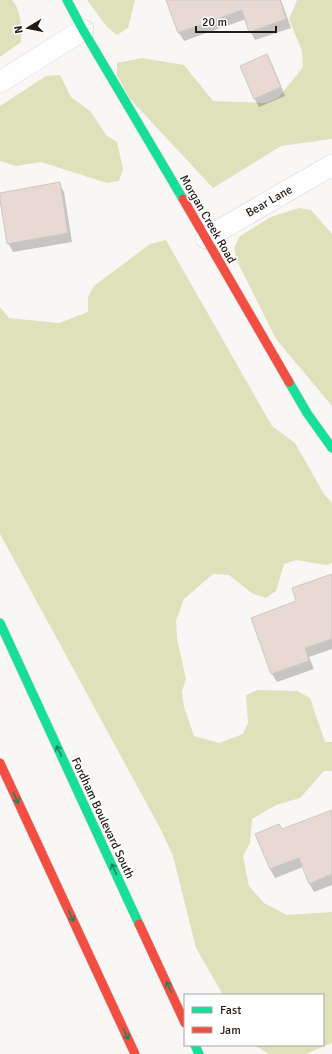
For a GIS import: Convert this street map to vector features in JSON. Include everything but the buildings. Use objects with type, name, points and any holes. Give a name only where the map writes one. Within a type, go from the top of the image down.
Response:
[{"type":"main road","name":"Morgan Creek Road","points":[[67,0],[83,30],[307,413],[332,448]]},
{"type":"main road","name":"Fordham Boulevard South","points":[[0,624],[184,1021]]},
{"type":"main road","points":[[0,763],[135,1054]]},
{"type":"street","points":[[0,82],[83,30]]},
{"type":"street","name":"Bear Lane","points":[[206,238],[332,165]]},
{"type":"green space","points":[[0,0],[12,0],[15,4],[20,20],[21,42],[0,57]]},
{"type":"green space","points":[[87,0],[135,0],[128,28],[117,35],[107,27]]},
{"type":"green space","points":[[297,0],[332,0],[332,139],[281,146],[213,188],[130,99],[117,75],[117,63],[142,58],[184,65],[213,101],[266,103],[279,97],[303,67],[302,51],[289,19]]},
{"type":"green space","points":[[60,75],[71,97],[91,112],[106,135],[117,142],[123,169],[119,181],[107,183],[41,162],[16,166],[0,161],[0,106],[46,76]]},
{"type":"green space","points":[[299,208],[311,210],[332,234],[332,406],[276,339],[237,261],[234,248],[240,236],[271,217]]},
{"type":"green space","points":[[166,240],[272,426],[295,443],[324,494],[332,503],[332,563],[326,565],[296,560],[284,564],[276,591],[266,598],[253,594],[229,575],[213,574],[184,599],[176,621],[177,639],[186,679],[182,691],[184,707],[194,736],[219,743],[243,734],[248,723],[246,695],[258,690],[297,691],[310,698],[325,742],[332,742],[332,771],[324,771],[300,798],[276,805],[252,819],[250,843],[243,856],[249,886],[264,903],[287,915],[332,912],[332,1043],[306,1054],[269,1054],[256,1046],[324,1046],[324,994],[222,994],[196,948],[173,856],[161,830],[0,534],[0,307],[9,318],[59,323],[88,312],[88,297],[94,286],[150,244]]},
{"type":"traffic: fast","points":[[67,0],[83,30],[183,199]]},
{"type":"traffic: fast","points":[[289,382],[307,413],[332,448]]},
{"type":"traffic: fast","points":[[0,623],[139,924]]},
{"type":"traffic: fast","points":[[195,1046],[199,1054]]},
{"type":"traffic: jam","points":[[183,199],[289,382]]},
{"type":"traffic: jam","points":[[0,763],[135,1054]]},
{"type":"traffic: jam","points":[[139,924],[184,1021]]}]
